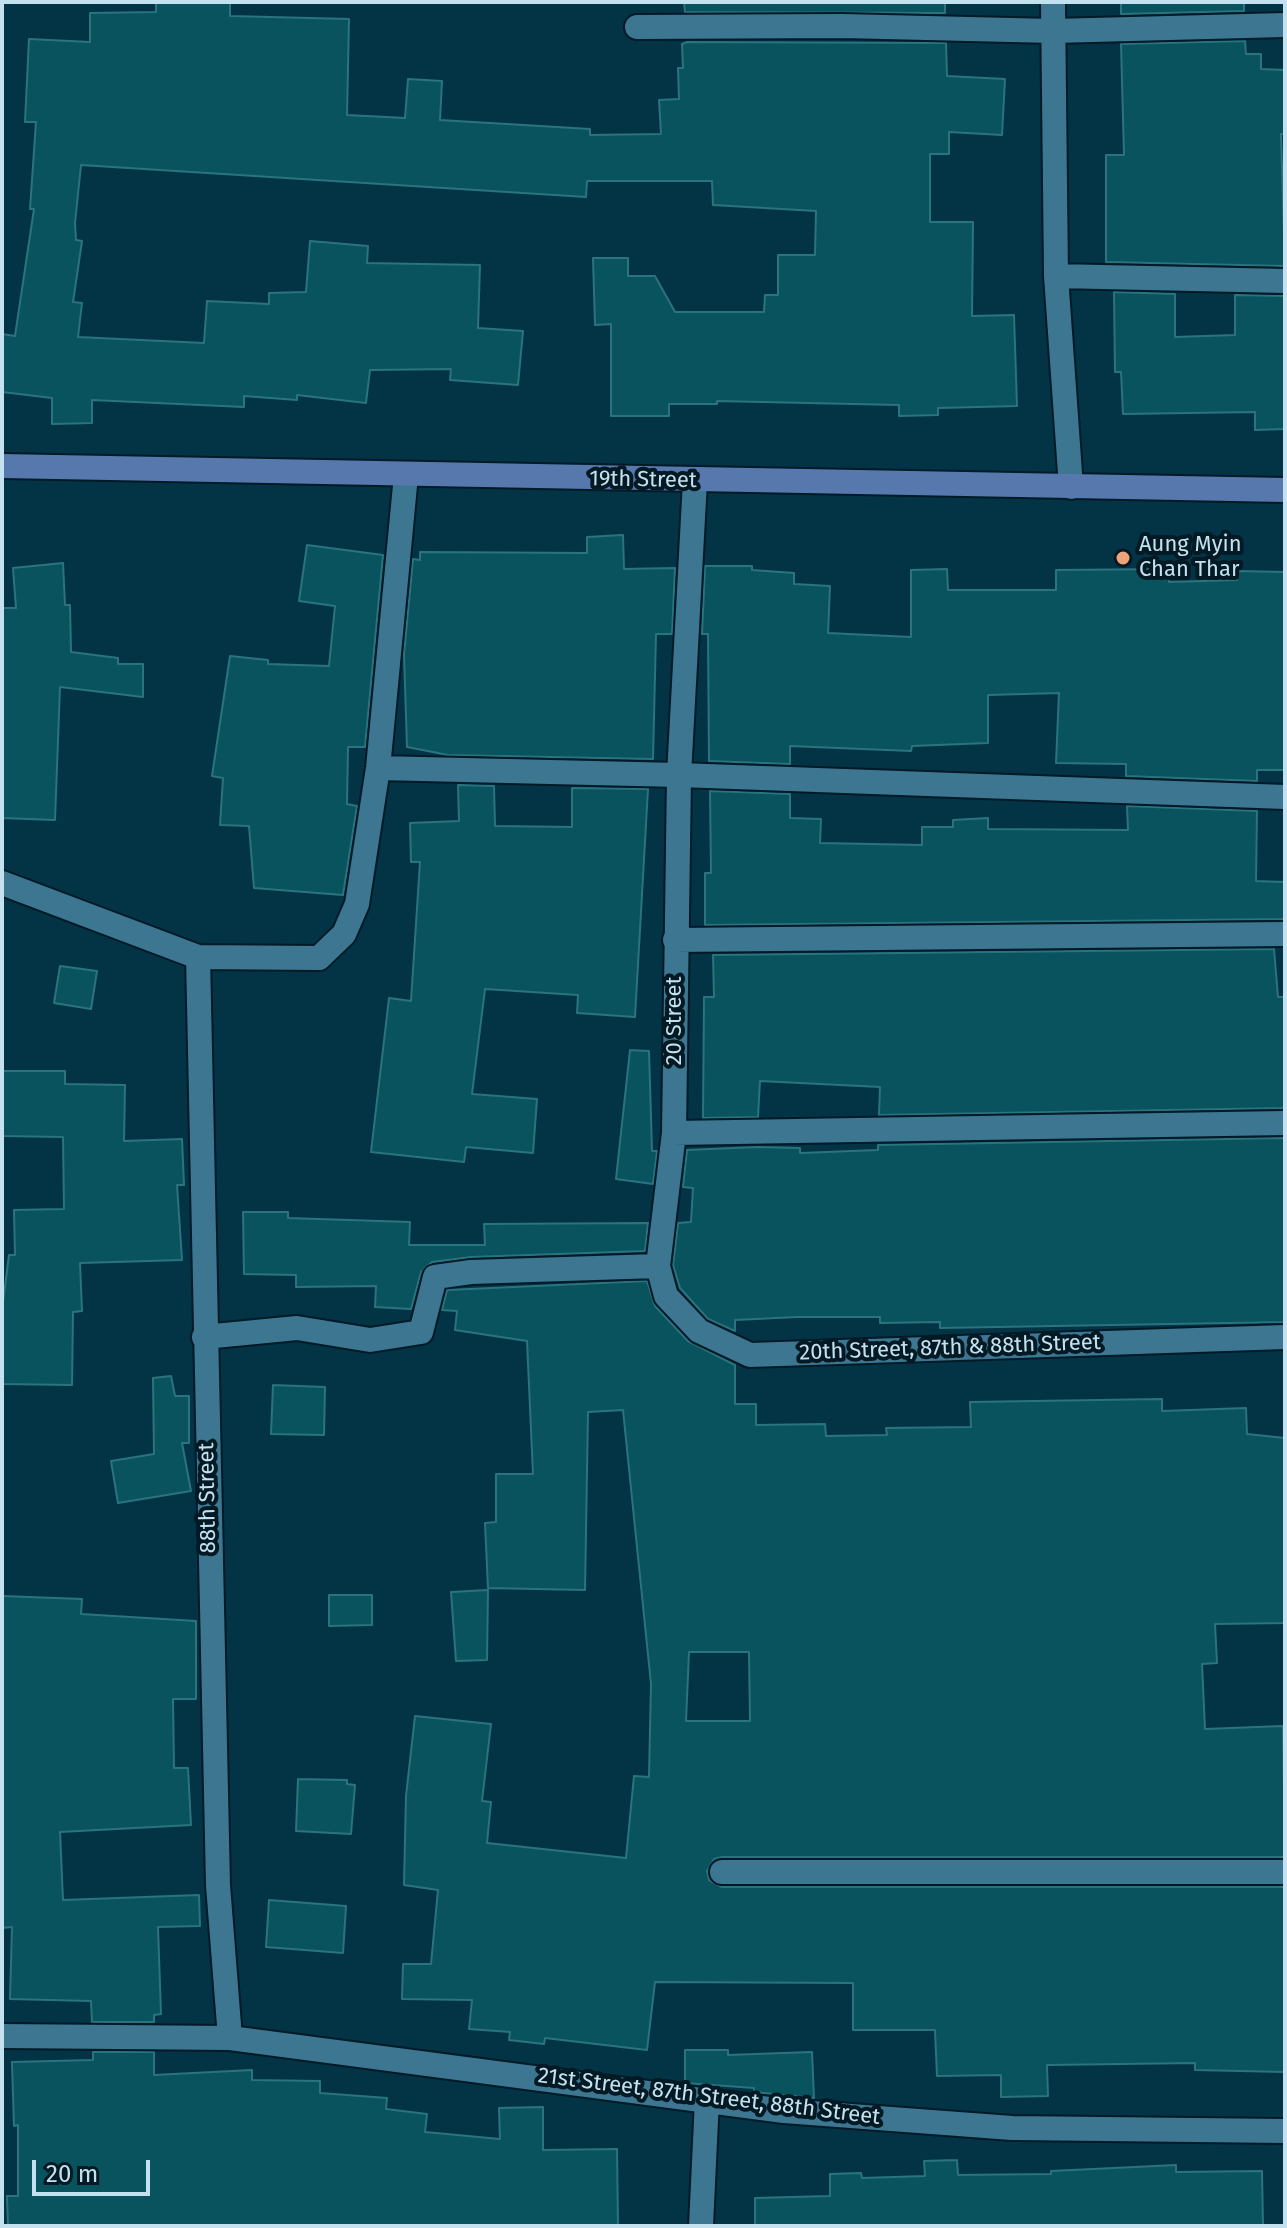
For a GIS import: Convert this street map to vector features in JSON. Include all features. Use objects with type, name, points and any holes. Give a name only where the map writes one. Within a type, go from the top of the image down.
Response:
[{"type":"street","points":[[1053,2],[1056,276],[1071,487]]},
{"type":"street","points":[[637,27],[842,26],[1053,31],[1285,25]]},
{"type":"street","points":[[1056,276],[1285,281]]},
{"type":"street","name":"19th Street","points":[[2,466],[1285,490]]},
{"type":"street","points":[[2,883],[198,957],[319,958],[344,934],[357,904],[378,768],[406,475]]},
{"type":"street","name":"20 Street","points":[[658,1266],[674,1133],[679,775],[695,481]]},
{"type":"street","points":[[378,768],[679,775],[1285,797]]},
{"type":"street","points":[[675,940],[1285,934]]},
{"type":"street","name":"88th Street","points":[[198,957],[218,1885],[230,2038]]},
{"type":"street","points":[[674,1133],[1285,1123]]},
{"type":"street","points":[[204,1337],[297,1328],[370,1340],[421,1332],[435,1277],[471,1272],[658,1266]]},
{"type":"street","name":"20th Street, 87th & 88th Street","points":[[658,1266],[666,1296],[699,1331],[750,1355],[1285,1337]]},
{"type":"street","points":[[722,1872],[1285,1872]]},
{"type":"street","name":"21st Street, 87th Street, 88th Street","points":[[2,2036],[230,2038],[784,2111],[1012,2128],[1285,2131]]},
{"type":"street","points":[[701,2226],[707,2099]]},
{"type":"building","points":[[156,2],[230,2],[230,16],[349,19],[347,115],[405,118],[408,79],[442,81],[440,120],[590,129],[590,135],[661,134],[659,100],[679,99],[678,68],[683,68],[682,44],[687,42],[946,43],[947,76],[1005,79],[1002,135],[949,132],[949,154],[930,154],[930,222],[973,222],[972,316],[1014,315],[1017,406],[938,408],[938,415],[899,416],[899,405],[717,401],[717,404],[669,404],[669,416],[611,416],[611,324],[595,325],[593,258],[628,258],[628,276],[655,276],[675,312],[764,312],[765,295],[778,295],[778,255],[815,255],[816,211],[713,205],[712,181],[587,181],[586,197],[81,165],[75,223],[76,240],[82,241],[73,302],[82,303],[78,337],[204,343],[207,301],[269,304],[269,293],[306,292],[310,241],[368,246],[367,263],[480,265],[478,328],[523,331],[518,385],[450,380],[451,369],[370,370],[366,403],[297,395],[297,400],[244,396],[244,407],[92,400],[92,423],[52,424],[52,398],[2,392],[2,334],[15,336],[34,209],[30,209],[36,122],[25,122],[29,39],[90,42],[90,13],[156,12]]},
{"type":"building","points":[[684,2],[945,2],[945,13],[685,12]]},
{"type":"building","points":[[1121,2],[1244,2],[1244,11],[1121,14]]},
{"type":"building","points":[[1245,41],[1246,54],[1261,54],[1261,69],[1285,70],[1285,134],[1281,134],[1285,266],[1106,262],[1106,155],[1124,155],[1121,44]]},
{"type":"building","points":[[1114,292],[1175,294],[1175,337],[1235,335],[1235,295],[1285,296],[1285,429],[1255,430],[1255,412],[1123,414],[1121,372],[1115,372]]},
{"type":"building","points":[[623,535],[624,569],[675,568],[672,634],[656,634],[653,759],[448,755],[407,747],[404,654],[413,559],[420,560],[420,552],[587,553],[587,537]]},
{"type":"building","points":[[307,545],[383,555],[365,747],[348,747],[347,804],[357,806],[343,895],[254,888],[249,826],[220,825],[223,778],[212,776],[230,656],[268,660],[268,664],[329,666],[335,606],[299,601]]},
{"type":"building","points":[[63,563],[65,605],[70,605],[71,652],[118,658],[118,664],[143,664],[143,697],[60,687],[55,820],[2,818],[2,608],[16,608],[13,568]]},
{"type":"building","points":[[705,566],[752,566],[752,570],[794,573],[794,584],[830,586],[828,633],[911,637],[911,570],[947,569],[948,590],[1056,590],[1056,570],[1169,569],[1169,582],[1237,580],[1237,571],[1285,572],[1285,770],[1257,770],[1257,781],[1126,776],[1126,764],[1056,763],[1059,693],[988,695],[988,743],[912,746],[911,751],[790,746],[790,764],[709,761],[708,634],[702,634]]},
{"type":"building","points":[[458,785],[494,786],[495,826],[572,827],[572,788],[648,789],[635,1017],[577,1013],[578,995],[485,989],[472,1094],[537,1099],[533,1153],[466,1147],[464,1162],[371,1152],[389,998],[411,1001],[420,862],[411,862],[410,823],[459,821]]},
{"type":"building","points":[[710,791],[790,794],[790,818],[821,819],[820,843],[922,845],[922,827],[953,827],[953,820],[988,818],[988,829],[1128,830],[1127,806],[1257,811],[1256,881],[1285,882],[1285,919],[705,925],[705,873],[711,873]]},
{"type":"building","points":[[1274,949],[1278,997],[1285,997],[1285,1108],[879,1115],[880,1087],[760,1081],[758,1117],[703,1118],[704,997],[714,997],[713,955]]},
{"type":"building","points":[[60,966],[97,971],[91,1009],[54,1003]]},
{"type":"building","points":[[630,1050],[649,1051],[652,1151],[657,1151],[653,1184],[616,1179]]},
{"type":"building","points":[[2,1071],[65,1071],[65,1084],[125,1085],[124,1141],[182,1139],[184,1185],[177,1185],[182,1260],[80,1263],[82,1311],[73,1312],[72,1385],[2,1384],[2,1310],[9,1255],[15,1255],[14,1210],[64,1209],[63,1137],[2,1136]]},
{"type":"building","points":[[1285,1138],[1285,1322],[940,1328],[940,1322],[880,1323],[880,1317],[797,1317],[735,1320],[735,1331],[708,1319],[680,1288],[673,1265],[678,1223],[691,1222],[693,1188],[683,1187],[687,1150],[800,1148],[800,1153],[878,1150],[878,1145]]},
{"type":"building","points":[[243,1212],[288,1212],[288,1218],[410,1222],[409,1245],[485,1245],[484,1224],[648,1223],[645,1251],[471,1257],[432,1262],[421,1272],[411,1309],[375,1307],[376,1286],[296,1287],[296,1275],[244,1274]]},
{"type":"building","points":[[647,1281],[655,1306],[688,1341],[735,1365],[735,1404],[756,1404],[756,1425],[825,1424],[826,1436],[887,1435],[886,1428],[971,1427],[970,1402],[1162,1399],[1162,1411],[1246,1408],[1247,1434],[1285,1438],[1285,1623],[1215,1624],[1217,1663],[1202,1664],[1205,1729],[1283,1726],[1285,1857],[722,1857],[714,1859],[707,1871],[709,1880],[722,1887],[1285,1887],[1285,2072],[1195,2070],[1195,2063],[1047,2065],[1048,2096],[1001,2097],[1001,2075],[937,2076],[935,2030],[853,2030],[853,1983],[655,1982],[647,2050],[545,2038],[544,2044],[509,2040],[510,2032],[469,2029],[472,2000],[402,1999],[403,1964],[431,1964],[438,1890],[404,1885],[406,1796],[415,1716],[491,1724],[482,1801],[491,1802],[487,1843],[626,1858],[634,1776],[649,1777],[651,1684],[623,1410],[588,1412],[585,1590],[488,1588],[485,1523],[496,1522],[496,1474],[533,1474],[527,1341],[455,1330],[457,1311],[442,1310],[447,1290]],"holes":[[[689,1652],[749,1652],[750,1721],[686,1721]]]},
{"type":"building","points":[[171,1376],[175,1396],[189,1396],[189,1443],[182,1443],[191,1491],[118,1503],[111,1461],[154,1454],[153,1378]]},
{"type":"building","points":[[273,1385],[325,1387],[324,1435],[271,1434]]},
{"type":"building","points":[[488,1590],[487,1660],[456,1661],[451,1592]]},
{"type":"building","points":[[329,1595],[372,1595],[372,1625],[329,1626]]},
{"type":"building","points":[[2,1596],[82,1599],[81,1614],[196,1621],[196,1699],[173,1699],[174,1768],[188,1768],[191,1825],[60,1832],[63,1900],[199,1895],[200,1926],[158,1927],[161,2014],[154,2015],[154,2022],[92,2022],[91,2001],[10,1999],[12,1927],[2,1928]]},
{"type":"building","points":[[298,1779],[347,1780],[347,1784],[355,1785],[351,1834],[296,1831]]},
{"type":"building","points":[[269,1900],[346,1906],[343,1953],[266,1947]]},
{"type":"building","points":[[685,2050],[728,2050],[728,2055],[812,2052],[814,2098],[754,2092],[754,2088],[685,2083]]},
{"type":"building","points":[[93,2052],[154,2052],[154,2075],[252,2070],[252,2080],[320,2081],[320,2093],[387,2098],[386,2109],[427,2114],[425,2132],[500,2139],[499,2108],[543,2107],[543,2150],[617,2149],[618,2226],[8,2226],[7,2196],[18,2196],[18,2125],[14,2126],[12,2062],[93,2060]]},
{"type":"building","points":[[957,2160],[958,2175],[1051,2174],[1051,2171],[1176,2165],[1176,2172],[1262,2171],[1263,2226],[755,2226],[755,2198],[830,2196],[830,2174],[861,2173],[862,2178],[925,2176],[924,2161]]},
{"type":"place","name":"Aung Myin Chan Thar","points":[[1123,558]]}]
